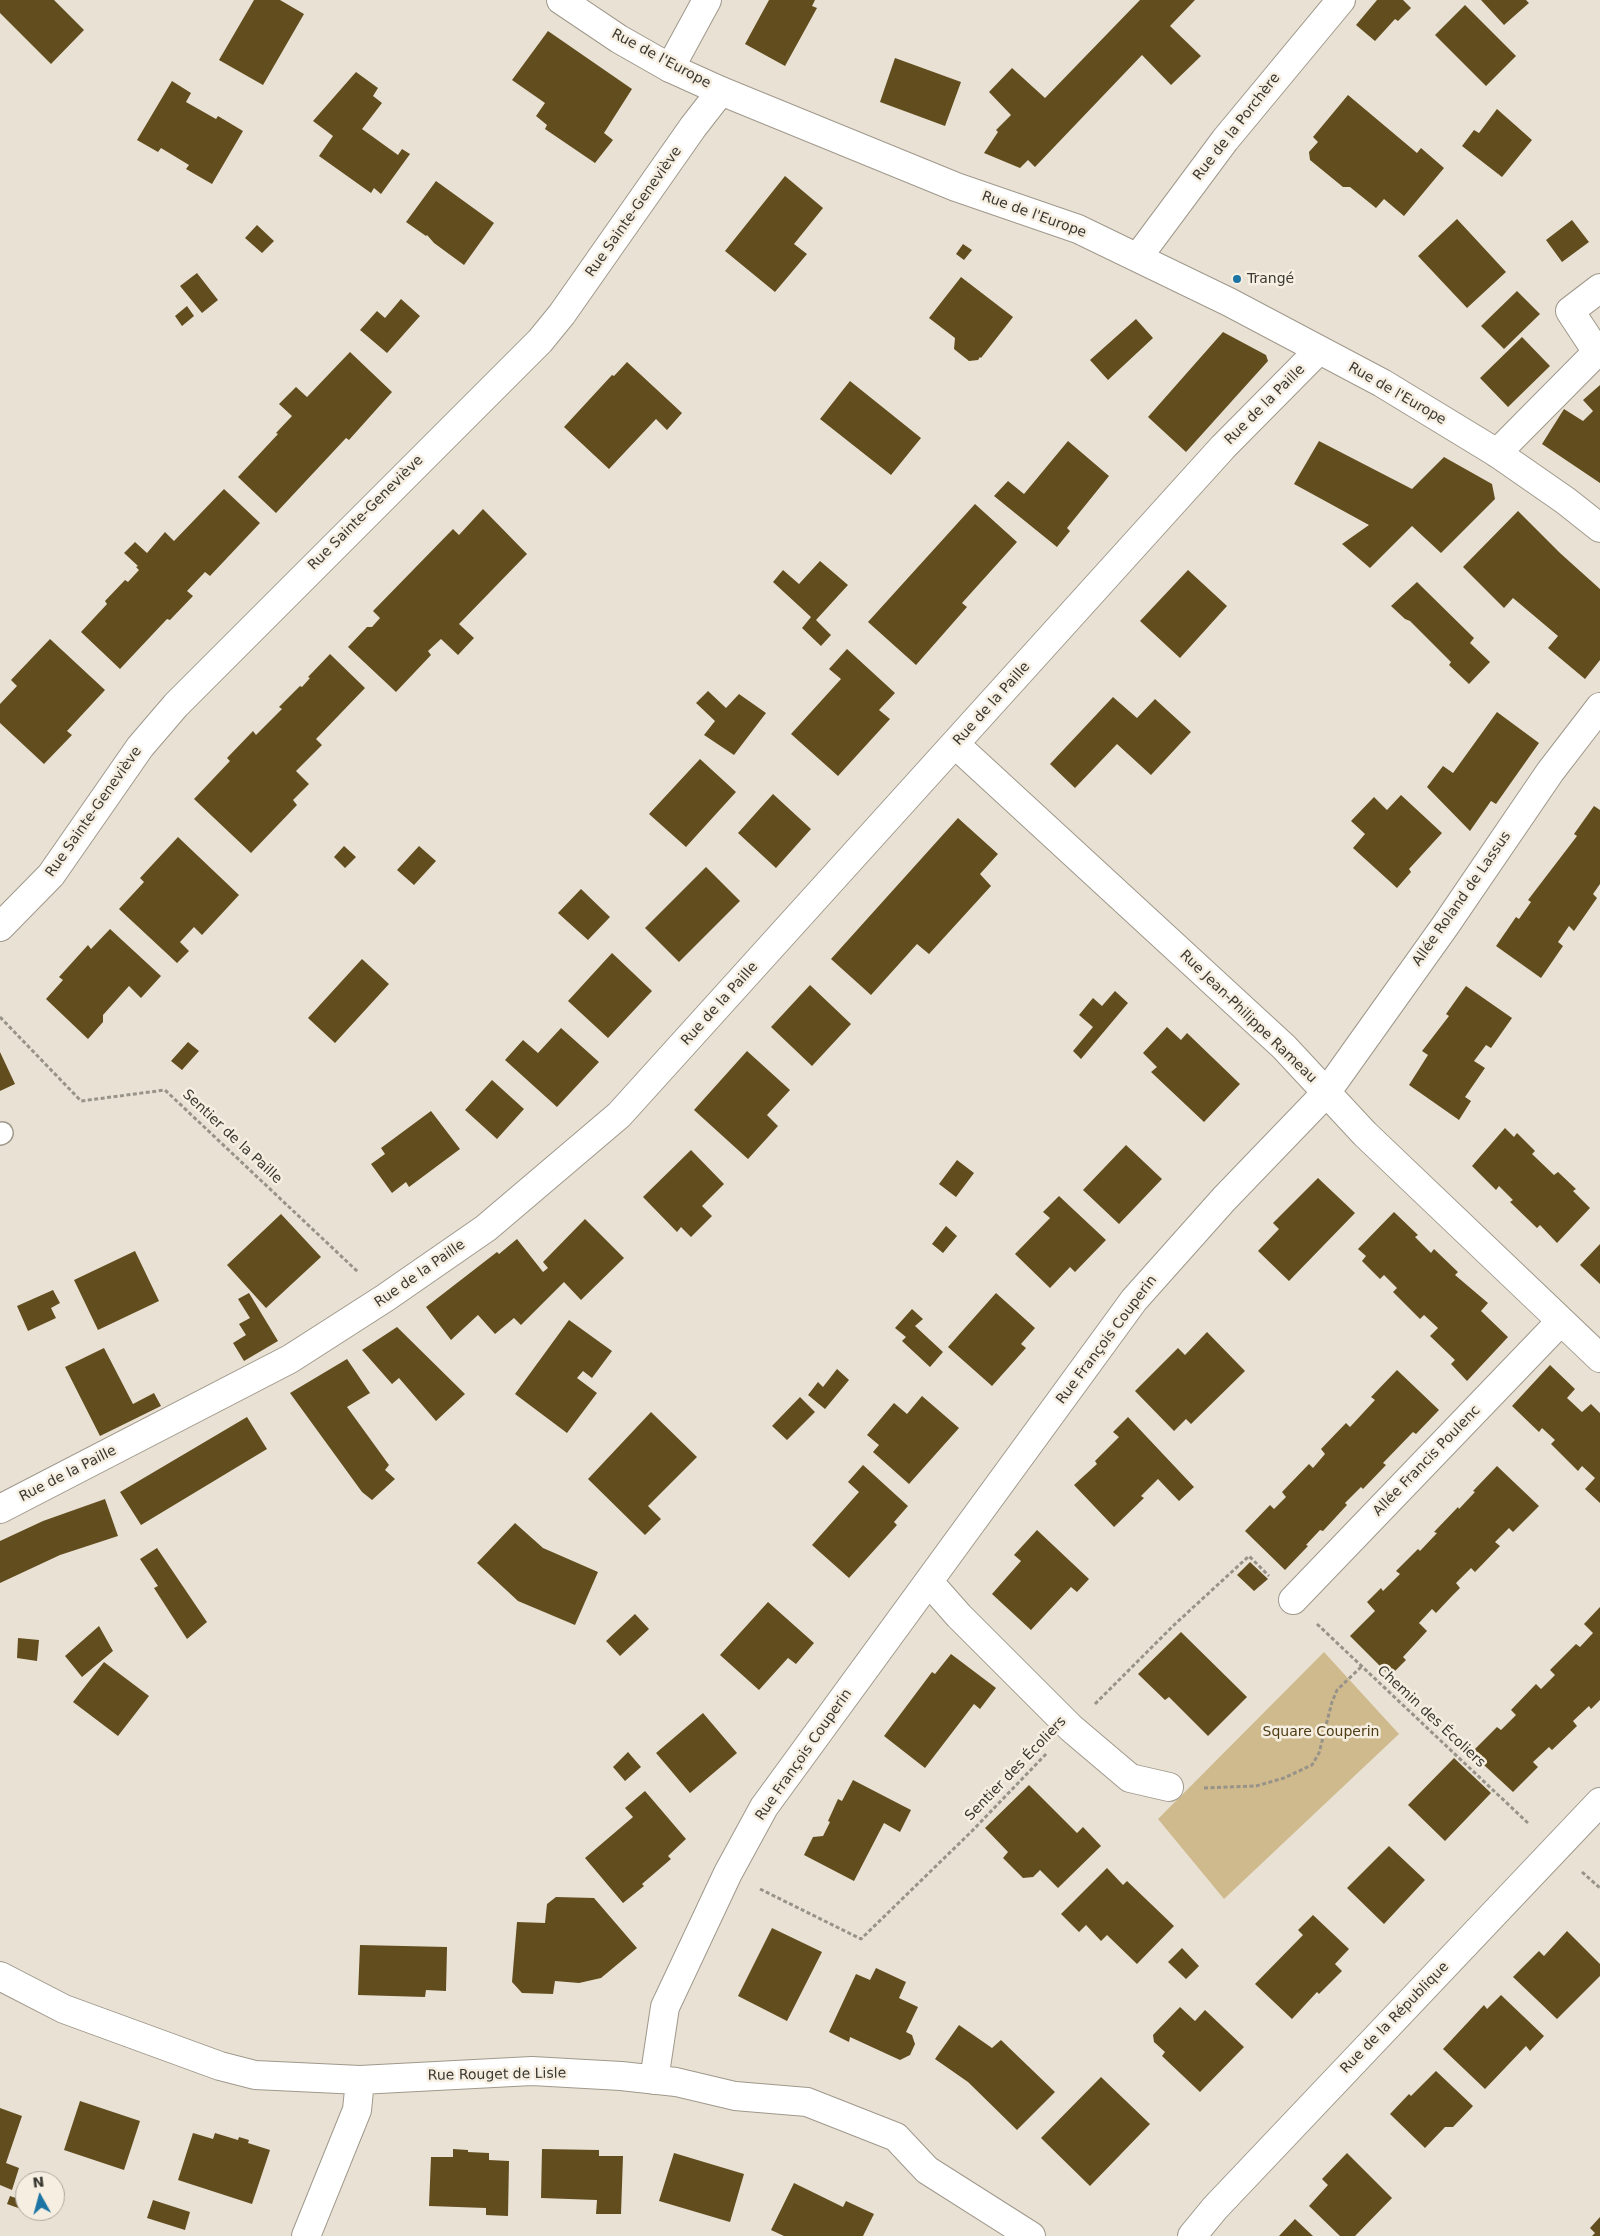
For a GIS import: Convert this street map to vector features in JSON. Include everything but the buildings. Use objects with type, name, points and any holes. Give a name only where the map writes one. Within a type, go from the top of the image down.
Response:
[{"type":"street","name":"Rue de l'Europe","points":[[561,0],[619,39],[670,68],[721,91],[956,187],[1078,229],[1229,302],[1382,383],[1497,453],[1566,501],[1600,528]]},
{"type":"street","points":[[670,68],[707,0]]},
{"type":"street","name":"Rue de la Porchère","points":[[1138,257],[1225,140],[1341,0]]},
{"type":"street","name":"Rue Sainte-Geneviève","points":[[0,926],[51,875],[140,747],[176,705],[540,341],[562,314],[721,91]]},
{"type":"street","points":[[1497,453],[1597,352],[1570,310],[1600,288]]},
{"type":"street","name":"Rue de la Paille","points":[[0,1509],[290,1359],[386,1298],[486,1228],[619,1116],[956,745],[1223,447],[1319,350]]},
{"type":"street","name":"Allée Roland de Lassus","points":[[1326,1093],[1445,926],[1550,772],[1600,707]]},
{"type":"street","name":"Rue Jean-Philippe Rameau","points":[[956,745],[1284,1047],[1365,1134],[1600,1358]]},
{"type":"street","name":"Rue François Couperin","points":[[654,2080],[664,2007],[728,1873],[764,1807],[1134,1300],[1224,1199],[1326,1093]]},
{"type":"street","name":"Allée Francis Poulenc","points":[[1293,1600],[1561,1321]]},
{"type":"street","points":[[929,1582],[958,1616],[1071,1728],[1130,1778],[1169,1787]]},
{"type":"street","name":"Rue de la République","points":[[1192,2236],[1215,2208],[1600,1802]]},
{"type":"street","name":"Rue Rouget de Lisle","points":[[0,1976],[64,2009],[220,2066],[255,2075],[360,2080],[532,2071],[621,2076],[676,2082],[735,2096],[807,2102],[896,2138],[928,2170],[1031,2236]]},
{"type":"street","points":[[306,2236],[357,2110],[360,2080]]},
{"type":"path","name":"Sentier de la Paille","points":[[0,1017],[81,1101],[165,1090],[386,1298]]},
{"type":"path","name":"Sentier des Écoliers","points":[[728,1873],[861,1939],[972,1831],[1174,1625],[1249,1556],[1293,1600]]},
{"type":"path","name":"Chemin des Écoliers","points":[[1293,1600],[1361,1667],[1556,1849]]},
{"type":"path","points":[[1169,1787],[1223,1789],[1256,1786],[1284,1778],[1312,1765],[1319,1753],[1332,1702],[1337,1690],[1361,1667]]},
{"type":"green space","name":"Square Couperin","points":[[1324,1652],[1399,1734],[1224,1899],[1158,1819]]},
{"type":"place","name":"Trangé","points":[[1237,279]]}]
